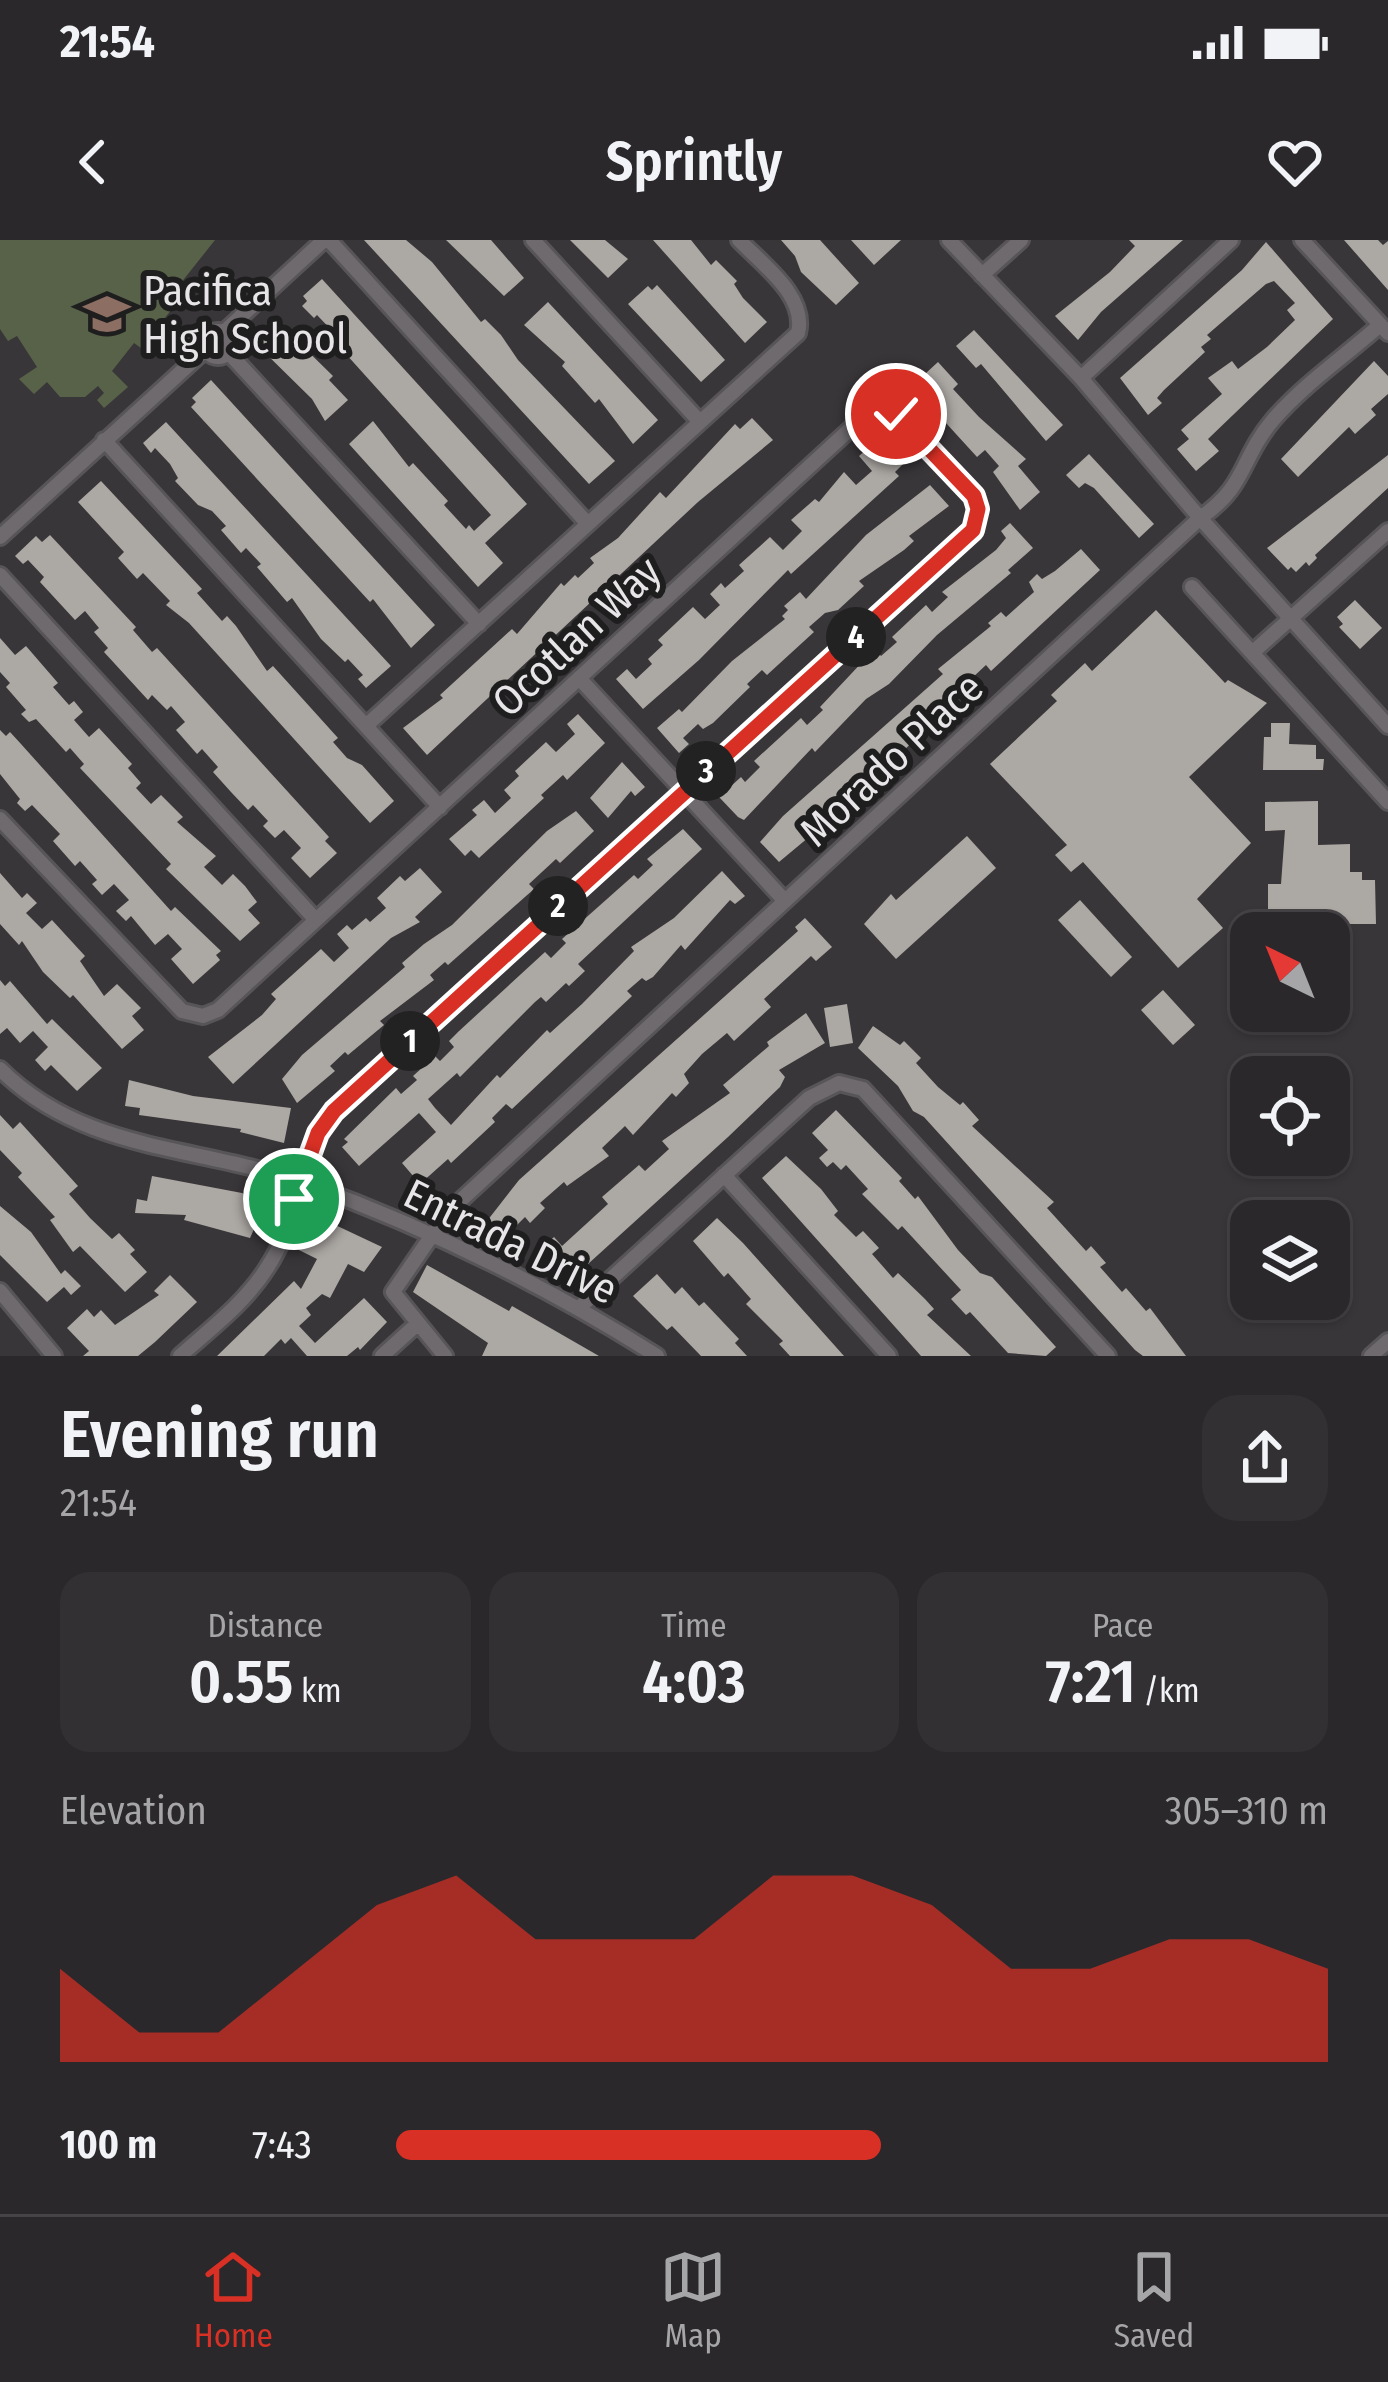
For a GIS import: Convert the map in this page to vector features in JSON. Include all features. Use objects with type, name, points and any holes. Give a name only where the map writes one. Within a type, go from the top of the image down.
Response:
[{"type":"street","points":[[0,537],[206,349],[208,335],[224,332],[326,240],[588,524]]},
{"type":"street","points":[[533,240],[700,422]]},
{"type":"street","points":[[368,724],[798,333],[801,316],[796,302],[739,240]]},
{"type":"street","points":[[950,240],[1082,378],[1200,518],[1388,726]]},
{"type":"street","points":[[982,275],[1021,240]]},
{"type":"street","points":[[1082,378],[1231,240]]},
{"type":"street","points":[[1302,240],[1384,329]]},
{"type":"street","name":"Morado Place","points":[[416,1325],[393,1292],[432,1233],[467,1194],[1235,490],[1262,434],[1280,412],[1384,329]]},
{"type":"street","points":[[224,332],[231,341],[228,352]]},
{"type":"street","points":[[206,349],[216,357],[228,352]]},
{"type":"street","points":[[228,352],[479,624]]},
{"type":"street","name":"Ocotlan Way","points":[[0,819],[182,1011],[203,1016],[218,1010],[860,420],[887,411],[903,420],[974,496],[977,522],[683,790]]},
{"type":"street","points":[[104,440],[440,807]]},
{"type":"street","points":[[1252,653],[1388,531]]},
{"type":"street","points":[[0,575],[315,919]]},
{"type":"street","points":[[1192,587],[1388,802]]},
{"type":"street","points":[[579,678],[784,901]]},
{"type":"street","points":[[1375,788],[1388,777]]},
{"type":"street","points":[[180,1356],[269,1267],[318,1133],[334,1111],[683,790]]},
{"type":"street","name":"Entrada Drive","points":[[0,1069],[34,1099],[88,1130],[299,1181],[432,1233],[580,1307],[656,1356]]},
{"type":"street","points":[[580,1307],[809,1098],[839,1083],[863,1089],[1108,1356]]},
{"type":"street","points":[[724,1175],[889,1356]]},
{"type":"street","points":[[0,1291],[54,1356]]},
{"type":"street","points":[[382,1356],[416,1325],[445,1356]]},
{"type":"street","points":[[1371,1356],[1388,1341]]},
{"type":"green space","points":[[0,240],[215,240],[165,303],[172,309],[141,348],[134,343],[112,371],[128,387],[104,408],[97,400],[104,393],[98,386],[85,397],[60,397],[47,382],[34,394],[19,379],[37,367],[17,336],[8,341],[0,329]]},
{"type":"building","points":[[364,240],[406,240],[432,262],[481,322],[485,319],[501,335],[518,360],[615,461],[589,484]]},
{"type":"building","points":[[446,240],[491,240],[524,278],[504,296]]},
{"type":"building","points":[[570,240],[605,240],[628,259],[608,278]]},
{"type":"building","points":[[653,240],[691,240],[711,265],[716,260],[737,281],[734,284],[743,298],[767,322],[745,343]]},
{"type":"building","points":[[781,240],[820,240],[859,283],[836,305],[801,272]]},
{"type":"building","points":[[851,240],[901,240],[874,265]]},
{"type":"building","points":[[1129,240],[1183,240],[1101,312],[1078,340],[1055,316],[1110,272],[1135,246]]},
{"type":"building","points":[[1344,240],[1378,240],[1383,245],[1388,241],[1388,290]]},
{"type":"building","points":[[1266,242],[1333,319],[1208,439],[1219,451],[1196,471],[1177,449],[1189,439],[1181,430],[1222,394],[1208,378],[1232,361],[1238,369],[1267,347],[1295,320],[1287,310],[1295,303],[1274,281],[1266,284],[1207,335],[1211,339],[1201,347],[1205,352],[1164,390],[1157,398],[1162,403],[1148,415],[1120,378],[1242,270]]},
{"type":"building","points":[[322,279],[527,504],[485,543],[503,563],[478,587],[349,444],[373,421],[409,467],[413,463],[448,501],[444,505],[466,529],[469,525],[474,531],[491,515],[336,343],[340,339],[302,306],[307,301],[303,296]]},
{"type":"building","points":[[657,285],[725,360],[701,382],[628,304],[648,286],[652,290]]},
{"type":"building","points":[[548,302],[658,420],[633,444],[599,399],[595,403],[562,366],[565,362],[524,325]]},
{"type":"building","points":[[277,321],[333,376],[329,380],[348,400],[325,421],[312,399],[253,341]]},
{"type":"building","points":[[974,330],[1063,425],[1046,441],[981,364],[976,368],[956,346]]},
{"type":"building","points":[[1374,361],[1388,376],[1388,394],[1371,409],[1376,415],[1355,434],[1349,427],[1298,477],[1281,459]]},
{"type":"building","points":[[938,362],[958,384],[953,389],[1026,459],[1018,466],[1040,492],[1020,510],[993,472],[999,466],[985,450],[977,457],[935,411],[942,405],[928,390],[922,395],[913,385]]},
{"type":"building","points":[[211,380],[435,625],[411,648],[373,599],[370,602],[191,407],[196,402],[192,398]]},
{"type":"building","points":[[752,418],[773,440],[698,502],[427,755],[403,728],[443,698],[440,695],[512,629],[517,634],[561,583],[564,586],[575,575],[578,578],[594,563],[590,558],[618,538],[660,492],[666,498],[735,424],[740,429]]},
{"type":"building","points":[[166,422],[391,666],[366,688],[358,679],[363,675],[321,639],[292,598],[287,602],[257,567],[261,564],[246,548],[241,553],[221,530],[226,526],[175,481],[178,478],[170,464],[155,448],[151,453],[143,443]]},
{"type":"building","points":[[884,434],[907,460],[895,472],[899,476],[791,574],[788,570],[643,709],[616,679],[627,669],[636,679],[663,645],[658,640],[693,607],[705,619],[720,605],[710,594],[744,571],[739,565],[770,537],[783,550],[802,531],[791,520],[815,499],[819,502],[844,472],[856,485],[872,471],[859,456]]},
{"type":"building","points":[[1089,454],[1154,524],[1139,538],[1094,488],[1085,483],[1079,488],[1066,475]]},
{"type":"building","points":[[1388,455],[1388,488],[1315,555],[1309,566],[1306,562],[1296,572],[1291,567],[1288,570],[1267,548]]},
{"type":"building","points":[[101,481],[202,589],[197,593],[222,621],[227,616],[236,626],[267,671],[273,666],[338,738],[333,742],[347,758],[362,765],[394,801],[370,823],[189,623],[166,605],[170,601],[143,573],[137,579],[118,558],[124,552],[78,502]]},
{"type":"building","points":[[930,485],[949,506],[909,536],[914,541],[904,550],[859,581],[864,586],[838,610],[825,613],[809,627],[814,632],[767,675],[762,670],[713,723],[703,729],[698,724],[683,738],[689,744],[679,753],[657,728],[679,709],[682,712],[732,661],[785,619],[782,616],[788,610],[784,606],[800,592],[806,599],[866,535]]},
{"type":"building","points":[[1010,523],[1033,548],[1008,570],[1011,573],[937,635],[889,684],[866,699],[815,752],[812,748],[744,820],[738,817],[719,797],[741,777],[745,782],[760,767],[754,761],[801,718],[807,725],[823,710],[820,707],[866,658],[876,650],[881,656],[897,642],[892,637],[926,605],[932,612],[948,597],[942,592],[996,550],[1006,538],[1001,531]]},
{"type":"building","points":[[50,535],[136,627],[133,630],[152,652],[157,648],[329,837],[325,841],[337,853],[310,878],[291,858],[301,848],[284,830],[275,838],[263,826],[268,821],[253,805],[248,810],[231,792],[213,772],[218,767],[202,749],[197,754],[176,730],[185,722],[171,706],[167,710],[152,695],[148,700],[104,652],[108,648],[94,632],[99,628],[85,611],[75,620],[40,582],[44,577],[28,560],[23,564],[15,556],[36,536],[42,542]]},
{"type":"building","points":[[1081,549],[1100,570],[991,671],[986,665],[971,679],[974,683],[928,726],[925,722],[909,736],[914,741],[839,808],[826,813],[811,827],[815,832],[779,862],[760,842],[783,816],[943,674],[938,669],[991,626],[988,623],[1001,612],[1006,617],[1034,592],[1029,582],[1037,574],[1042,579]]},
{"type":"building","points":[[1355,600],[1382,628],[1360,649],[1339,627],[1343,624],[1337,617]]},
{"type":"building","points":[[1156,610],[1225,683],[1228,680],[1267,703],[1189,777],[1251,843],[1197,899],[1223,928],[1178,968],[1083,862],[1071,872],[1055,855],[1067,845],[990,764],[1057,701],[1051,695],[1085,663],[1092,671]]},
{"type":"building","points":[[0,638],[15,655],[26,646],[58,683],[53,687],[83,712],[74,720],[89,737],[99,728],[132,764],[128,768],[141,783],[136,788],[151,804],[161,795],[183,817],[177,822],[216,856],[204,867],[222,885],[233,874],[245,886],[257,902],[248,910],[260,923],[240,941],[166,869],[171,864],[80,768],[84,764],[70,748],[66,752],[36,719],[29,722],[21,714],[26,710],[0,672]]},
{"type":"building","points":[[578,714],[605,743],[567,780],[563,775],[541,795],[544,798],[479,858],[471,850],[465,856],[449,839],[477,815],[472,810],[484,800],[495,813],[511,798],[504,790],[519,776],[515,771],[546,742],[556,752],[575,734],[567,724]]},
{"type":"building","points":[[1271,723],[1290,723],[1289,744],[1316,745],[1316,759],[1324,759],[1323,770],[1263,770],[1264,737],[1271,737]]},
{"type":"building","points":[[0,730],[6,736],[10,732],[171,911],[175,907],[221,951],[216,955],[220,960],[193,984],[171,959],[182,949],[168,934],[155,945],[131,916],[126,921],[116,911],[129,900],[114,884],[102,895],[92,884],[97,880],[80,861],[75,866],[53,841],[60,834],[32,805],[25,811],[17,803],[20,799],[0,774]]},
{"type":"building","points":[[622,762],[645,787],[635,796],[631,791],[608,818],[590,798]]},
{"type":"building","points":[[1318,801],[1318,845],[1350,844],[1350,872],[1362,872],[1362,880],[1375,880],[1376,924],[1350,924],[1350,912],[1268,912],[1268,884],[1281,884],[1285,830],[1265,831],[1265,802]]},
{"type":"building","points":[[576,811],[594,831],[560,863],[556,859],[529,884],[534,889],[448,965],[445,962],[430,975],[434,980],[380,1021],[384,1025],[348,1055],[345,1052],[330,1066],[335,1071],[297,1103],[282,1079],[302,1055],[405,967],[402,963],[452,925],[547,831]]},
{"type":"building","points":[[683,829],[702,849],[578,964],[585,971],[569,986],[566,983],[546,1002],[541,997],[460,1077],[457,1073],[428,1099],[435,1108],[451,1125],[497,1075],[500,1078],[547,1030],[550,1033],[582,1004],[634,951],[631,947],[674,918],[722,871],[745,896],[735,904],[730,900],[685,950],[681,945],[653,977],[642,978],[627,991],[632,996],[512,1109],[506,1104],[492,1118],[495,1122],[451,1163],[448,1159],[420,1184],[402,1163],[436,1132],[419,1113],[359,1166],[342,1147],[348,1142],[344,1139],[396,1088],[401,1094],[417,1080],[413,1076],[435,1056],[440,1061],[454,1047],[449,1041],[458,1032],[545,952],[551,958],[566,943],[562,939],[634,875],[638,879],[653,865],[647,859]]},
{"type":"building","points":[[967,836],[996,868],[896,959],[864,924],[891,894],[896,900]]},
{"type":"building","points":[[420,868],[442,892],[415,917],[420,922],[391,938],[233,1084],[208,1057],[262,1015],[276,999],[271,994],[321,949],[334,962],[349,948],[337,934],[347,925],[352,930],[366,918],[370,922],[386,908],[377,898],[400,876],[405,881]]},
{"type":"building","points":[[0,873],[22,898],[27,893],[37,903],[26,913],[42,929],[52,920],[85,956],[80,961],[104,996],[117,984],[141,1008],[132,1016],[144,1030],[122,1049],[73,995],[70,998],[43,972],[22,941],[19,945],[0,924]]},
{"type":"building","points":[[1080,900],[1132,957],[1111,977],[1058,920]]},
{"type":"building","points":[[805,918],[832,947],[816,961],[811,956],[764,999],[771,1007],[734,1041],[727,1033],[702,1054],[684,1074],[689,1083],[676,1097],[672,1093],[633,1135],[625,1126],[602,1148],[609,1156],[567,1186],[564,1182],[540,1203],[545,1208],[530,1223],[525,1217],[504,1238],[487,1221],[519,1180],[798,931],[795,927]]},
{"type":"building","points":[[0,980],[5,986],[10,981],[47,1024],[52,1019],[102,1068],[77,1091],[51,1065],[45,1071],[35,1060],[48,1047],[33,1031],[20,1043],[7,1028],[0,1034]]},
{"type":"building","points":[[1163,990],[1195,1025],[1173,1045],[1141,1010]]},
{"type":"building","points":[[847,1004],[853,1043],[830,1047],[824,1008]]},
{"type":"building","points":[[806,1013],[825,1043],[779,1070],[785,1077],[780,1087],[588,1264],[586,1261],[569,1276],[552,1257],[548,1261],[538,1251],[554,1237],[562,1246],[608,1204],[602,1197],[639,1165],[645,1171],[669,1149],[662,1141],[730,1093],[723,1085],[769,1046],[767,1042]]},
{"type":"building","points":[[873,1026],[900,1045],[904,1041],[938,1087],[960,1105],[963,1102],[979,1120],[972,1126],[1054,1202],[1047,1208],[1086,1251],[1091,1246],[1106,1263],[1100,1267],[1122,1292],[1126,1288],[1146,1311],[1150,1308],[1186,1356],[1143,1356],[1135,1350],[924,1117],[913,1111],[898,1086],[858,1048]]},
{"type":"building","points":[[129,1080],[193,1096],[291,1108],[284,1143],[241,1129],[139,1115],[140,1108],[125,1106]]},
{"type":"building","points":[[836,1110],[902,1178],[899,1181],[915,1199],[918,1196],[958,1250],[980,1273],[992,1277],[1056,1347],[1046,1356],[1008,1353],[970,1312],[966,1315],[951,1299],[961,1290],[902,1226],[898,1230],[862,1194],[868,1189],[846,1165],[841,1170],[833,1162],[827,1167],[819,1158],[828,1150],[812,1133]]},
{"type":"building","points":[[0,1115],[13,1129],[20,1122],[78,1186],[69,1194],[90,1218],[112,1239],[119,1233],[135,1250],[130,1254],[147,1272],[125,1292],[80,1246],[73,1252],[50,1220],[55,1217],[18,1177],[22,1173],[0,1150]]},
{"type":"building","points":[[786,1156],[821,1189],[838,1211],[834,1215],[856,1237],[863,1231],[879,1248],[872,1254],[893,1278],[898,1273],[925,1299],[934,1309],[927,1315],[971,1356],[921,1356],[762,1178]]},
{"type":"building","points":[[152,1176],[242,1193],[265,1205],[250,1238],[184,1220],[186,1215],[135,1213],[137,1199],[147,1201]]},
{"type":"building","points":[[0,1206],[31,1232],[61,1274],[65,1270],[81,1286],[71,1295],[64,1287],[47,1302],[0,1255]]},
{"type":"building","points":[[314,1215],[382,1247],[364,1272],[348,1264],[330,1298],[322,1294],[306,1308],[311,1315],[299,1326],[315,1343],[364,1298],[387,1322],[360,1350],[347,1356],[307,1356],[291,1338],[285,1344],[281,1339],[264,1356],[217,1356],[294,1281],[301,1289],[317,1259],[299,1250]]},
{"type":"building","points":[[717,1218],[844,1356],[790,1356],[779,1344],[783,1341],[746,1304],[751,1299],[693,1241]]},
{"type":"building","points":[[427,1265],[599,1356],[482,1356],[488,1343],[413,1292]]},
{"type":"building","points":[[657,1274],[675,1294],[682,1287],[699,1306],[704,1302],[739,1339],[735,1343],[747,1356],[701,1356],[672,1326],[667,1330],[633,1296]]},
{"type":"building","points":[[170,1275],[197,1302],[155,1342],[138,1356],[83,1356],[89,1351],[67,1328],[87,1309],[94,1317],[101,1310],[115,1325],[159,1295],[154,1291]]},
{"type":"place","name":"Pacifica High School","points":[[107,314]]},
{"type":"route","points":[[294,1199],[318,1133],[334,1111],[973,530],[978,509],[974,496],[896,414]]}]
